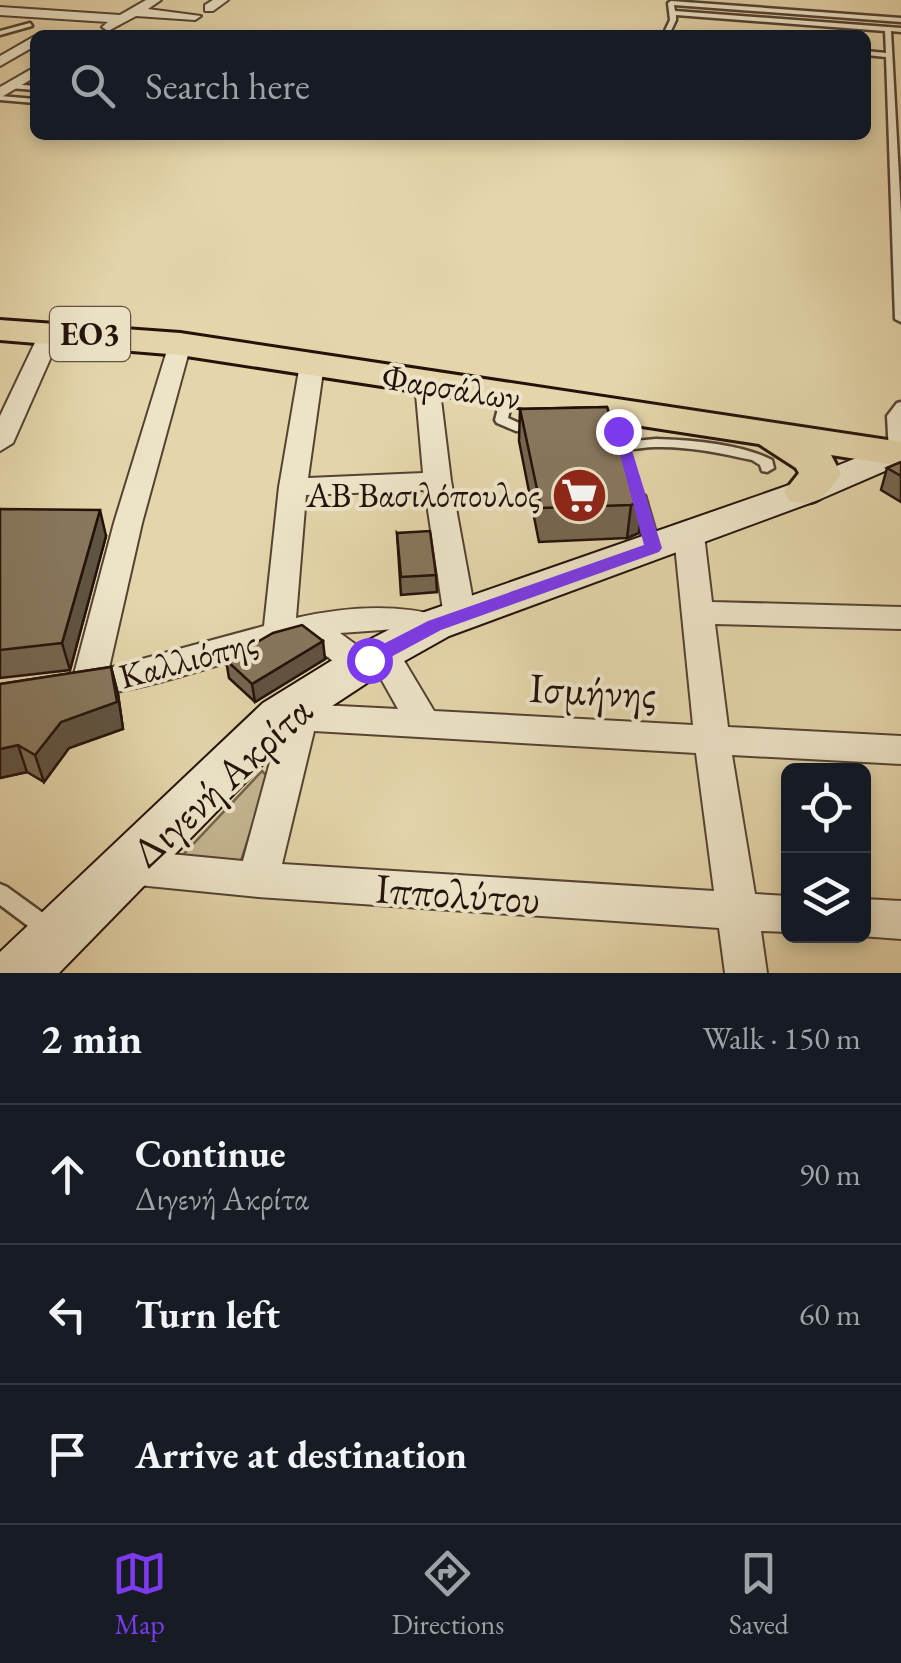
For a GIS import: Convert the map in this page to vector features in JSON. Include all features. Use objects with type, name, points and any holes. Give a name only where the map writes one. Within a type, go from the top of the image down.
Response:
[{"type":"main road","name":"Φαρσάλων","points":[[0,330],[180,344],[312,364],[507,396],[618,429],[766,451],[898,454]]},
{"type":"main road","points":[[766,451],[814,461],[820,474],[806,492]]},
{"type":"main road","name":"Διγενή Ακρίτα","points":[[19,973],[290,717],[371,658],[447,621],[806,492],[898,454]]},
{"type":"street","points":[[37,30],[82,0]]},
{"type":"street","points":[[104,30],[152,2]]},
{"type":"street","points":[[0,11],[195,16],[171,30]]},
{"type":"street","points":[[0,36],[30,33]]},
{"type":"street","points":[[0,36],[30,33]]},
{"type":"street","points":[[0,62],[30,35]]},
{"type":"street","points":[[4,92],[30,74]]},
{"type":"street","points":[[0,443],[51,332]]},
{"type":"street","points":[[92,523],[128,523],[180,344]]},
{"type":"street","points":[[312,364],[294,487],[295,631],[371,658],[424,726]]},
{"type":"street","points":[[427,383],[447,621]]},
{"type":"street","points":[[294,487],[437,481]]},
{"type":"street","name":"Καλλιόπης","points":[[128,523],[72,686],[295,631],[384,618],[447,621]]},
{"type":"street","points":[[671,541],[699,612],[712,741],[746,973]]},
{"type":"street","points":[[699,612],[901,618]]},
{"type":"street","points":[[258,880],[290,717]]},
{"type":"street","name":"Ισμήνης","points":[[290,717],[901,750]]},
{"type":"street","name":"Ιππολύτου","points":[[128,867],[258,880],[781,913]]},
{"type":"street","points":[[871,918],[901,920]]},
{"type":"lane","points":[[668,30],[674,13],[671,3],[901,20]]},
{"type":"lane","points":[[674,13],[901,30]]},
{"type":"lane","points":[[888,29],[901,319]]},
{"type":"lane","points":[[871,53],[890,55]]},
{"type":"lane","points":[[4,92],[30,89]]},
{"type":"lane","points":[[4,92],[30,100]]},
{"type":"lane","points":[[507,396],[501,420],[516,427],[546,429]]},
{"type":"lane","points":[[898,454],[893,416],[901,406]]},
{"type":"lane","points":[[618,429],[628,463]]},
{"type":"lane","points":[[633,480],[671,541]]},
{"type":"lane","points":[[1,894],[57,936]]},
{"type":"shaded area","points":[[262,771],[268,777],[239,867],[182,856]]},
{"type":"building","name":"ΑΒ Βασιλόπουλος","points":[[607,407],[612,421],[617,421],[643,500],[631,505],[541,508],[520,409]]},
{"type":"building","points":[[901,462],[901,476],[887,468]]},
{"type":"building","points":[[0,509],[100,510],[62,643],[0,650]]},
{"type":"building","points":[[430,531],[436,575],[401,577],[397,533]]},
{"type":"building","points":[[302,625],[323,641],[252,684],[226,660],[273,633]]},
{"type":"building","points":[[111,667],[117,702],[61,722],[35,755],[18,745],[0,749],[0,684]]},
{"type":"place","name":"ΑΒ Βασιλόπουλος","points":[[579,495]]},
{"type":"route","points":[[369,660],[434,626],[653,548],[618,431]]}]
